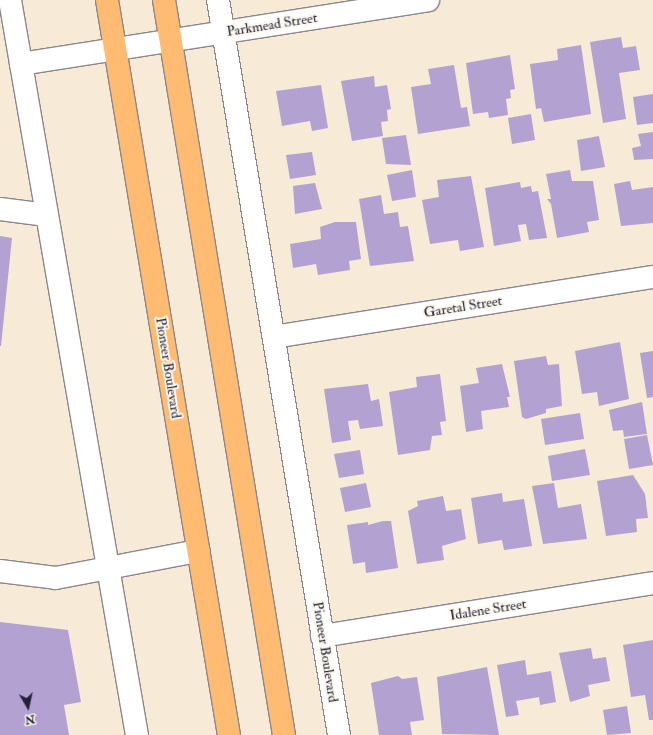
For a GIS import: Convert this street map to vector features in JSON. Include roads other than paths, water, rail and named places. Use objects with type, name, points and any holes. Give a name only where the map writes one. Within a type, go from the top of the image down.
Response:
[{"type":"main road","name":"Pioneer Boulevard","points":[[107,0],[229,735]]},
{"type":"main road","points":[[164,0],[284,735]]},
{"type":"street","points":[[10,0],[137,735]]},
{"type":"street","name":"Pioneer Boulevard","points":[[218,0],[338,735]]},
{"type":"street","name":"Parkmead Street","points":[[21,64],[171,42],[428,0]]},
{"type":"street","points":[[0,209],[47,215]]},
{"type":"street","name":"Garetal Street","points":[[274,337],[653,276]]},
{"type":"street","points":[[0,571],[56,578],[198,551]]},
{"type":"street","name":"Idalene Street","points":[[322,636],[653,584]]}]
